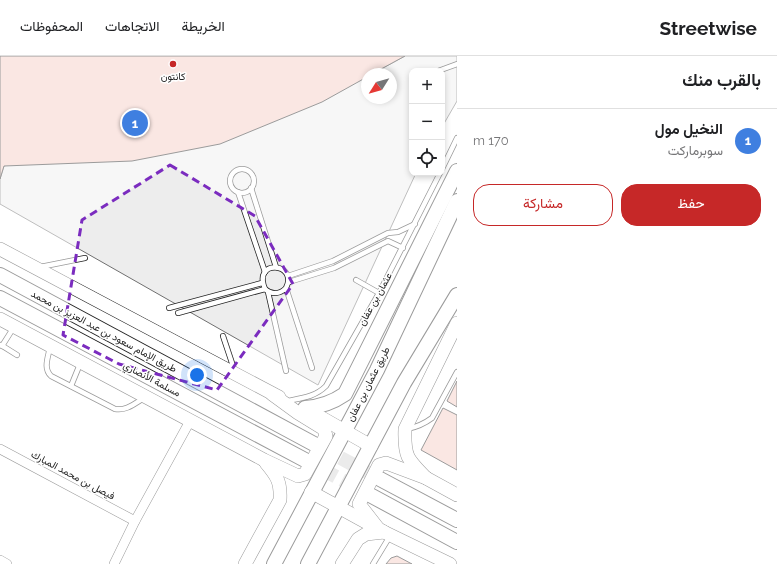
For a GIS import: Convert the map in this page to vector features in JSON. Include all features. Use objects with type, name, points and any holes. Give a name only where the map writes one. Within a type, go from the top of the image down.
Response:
[{"type":"main road","points":[[304,408],[329,404],[345,394],[457,171]]},
{"type":"main road","name":"طريق عثمان بن عفان","points":[[274,564],[377,370],[457,201]]},
{"type":"main road","name":"طريق الإمام سعود بن عبد العزيز بن محمد","points":[[0,275],[314,444]]},
{"type":"main road","points":[[308,564],[404,383],[457,296]]},
{"type":"main road","name":"مسلمة الأنصاري","points":[[0,298],[305,460]]},
{"type":"main road","points":[[380,479],[457,520]]},
{"type":"main road","points":[[370,495],[457,542]]},
{"type":"street","points":[[0,249],[235,375],[304,408],[370,446]]},
{"type":"street","points":[[0,319],[264,460],[298,476],[302,476],[305,474],[326,436],[324,429],[298,414],[272,394]]},
{"type":"street","points":[[426,478],[411,463],[407,456],[405,429],[457,324]]},
{"type":"street","points":[[114,564],[135,521],[190,421]]},
{"type":"street","name":"فيصل بن محمد المبارك","points":[[0,449],[135,521]]},
{"type":"street","points":[[245,564],[280,500],[281,492],[278,478],[264,460]]},
{"type":"street","points":[[384,531],[359,504],[379,465],[386,463],[426,478],[457,495]]},
{"type":"street","points":[[311,492],[450,564]]},
{"type":"street","points":[[342,564],[361,535],[384,531]]},
{"type":"street","points":[[0,560],[7,564]]},
{"type":"lane","points":[[445,68],[457,64]]},
{"type":"lane","points":[[445,163],[457,138]]},
{"type":"lane","points":[[265,272],[238,192],[232,187],[230,182],[232,173],[240,168],[249,171],[252,175],[253,184],[251,188],[276,267]]},
{"type":"lane","name":"عثمان بن عفان","points":[[288,401],[310,397],[320,392],[326,386],[379,293],[439,176]]},
{"type":"lane","points":[[238,192],[243,193],[251,188]]},
{"type":"lane","points":[[288,276],[333,261],[388,233],[398,232],[415,224]]},
{"type":"lane","points":[[289,282],[334,268],[388,241],[403,248]]},
{"type":"lane","points":[[35,268],[85,258]]},
{"type":"lane","points":[[178,313],[266,291],[278,293],[282,292],[289,282],[288,276],[283,269],[276,267],[268,269],[262,277],[262,283],[266,291],[286,371]]},
{"type":"lane","points":[[356,280],[379,293]]},
{"type":"lane","points":[[169,308],[262,283]]},
{"type":"lane","points":[[286,288],[312,368]]},
{"type":"lane","points":[[14,327],[1,345],[17,354]]},
{"type":"lane","points":[[223,336],[235,375]]},
{"type":"lane","points":[[51,346],[46,367],[47,372],[52,376],[115,409],[121,410],[145,397]]},
{"type":"lane","points":[[71,386],[80,362]]},
{"type":"lane","points":[[405,429],[419,426],[432,418],[457,372]]},
{"type":"lane","points":[[373,564],[384,531]]},
{"type":"highlighted area","points":[[170,165],[255,216],[293,284],[217,390],[119,364],[63,335],[82,220]]},
{"type":"shaded area","points":[[405,56],[457,56],[457,101],[445,122],[445,68],[409,68],[409,176],[415,176],[318,385],[0,204],[0,179],[4,166],[361,78],[361,104],[397,104],[397,68],[383,68]]},
{"type":"building","points":[[0,56],[405,56],[383,68],[361,68],[361,80],[322,102],[220,144],[132,161],[4,166],[0,179]]},
{"type":"building","points":[[457,381],[457,407],[447,401]]},
{"type":"building","points":[[443,408],[457,415],[457,470],[421,450]]},
{"type":"building","points":[[397,556],[412,564],[386,564],[391,558]]},
{"type":"tunnel","points":[[322,448],[380,479]]},
{"type":"tunnel","points":[[305,460],[370,495]]},
{"type":"place","name":"كانتون","points":[[173,64]]},
{"type":"place","name":"النخيل مول","points":[[135,123]]}]
